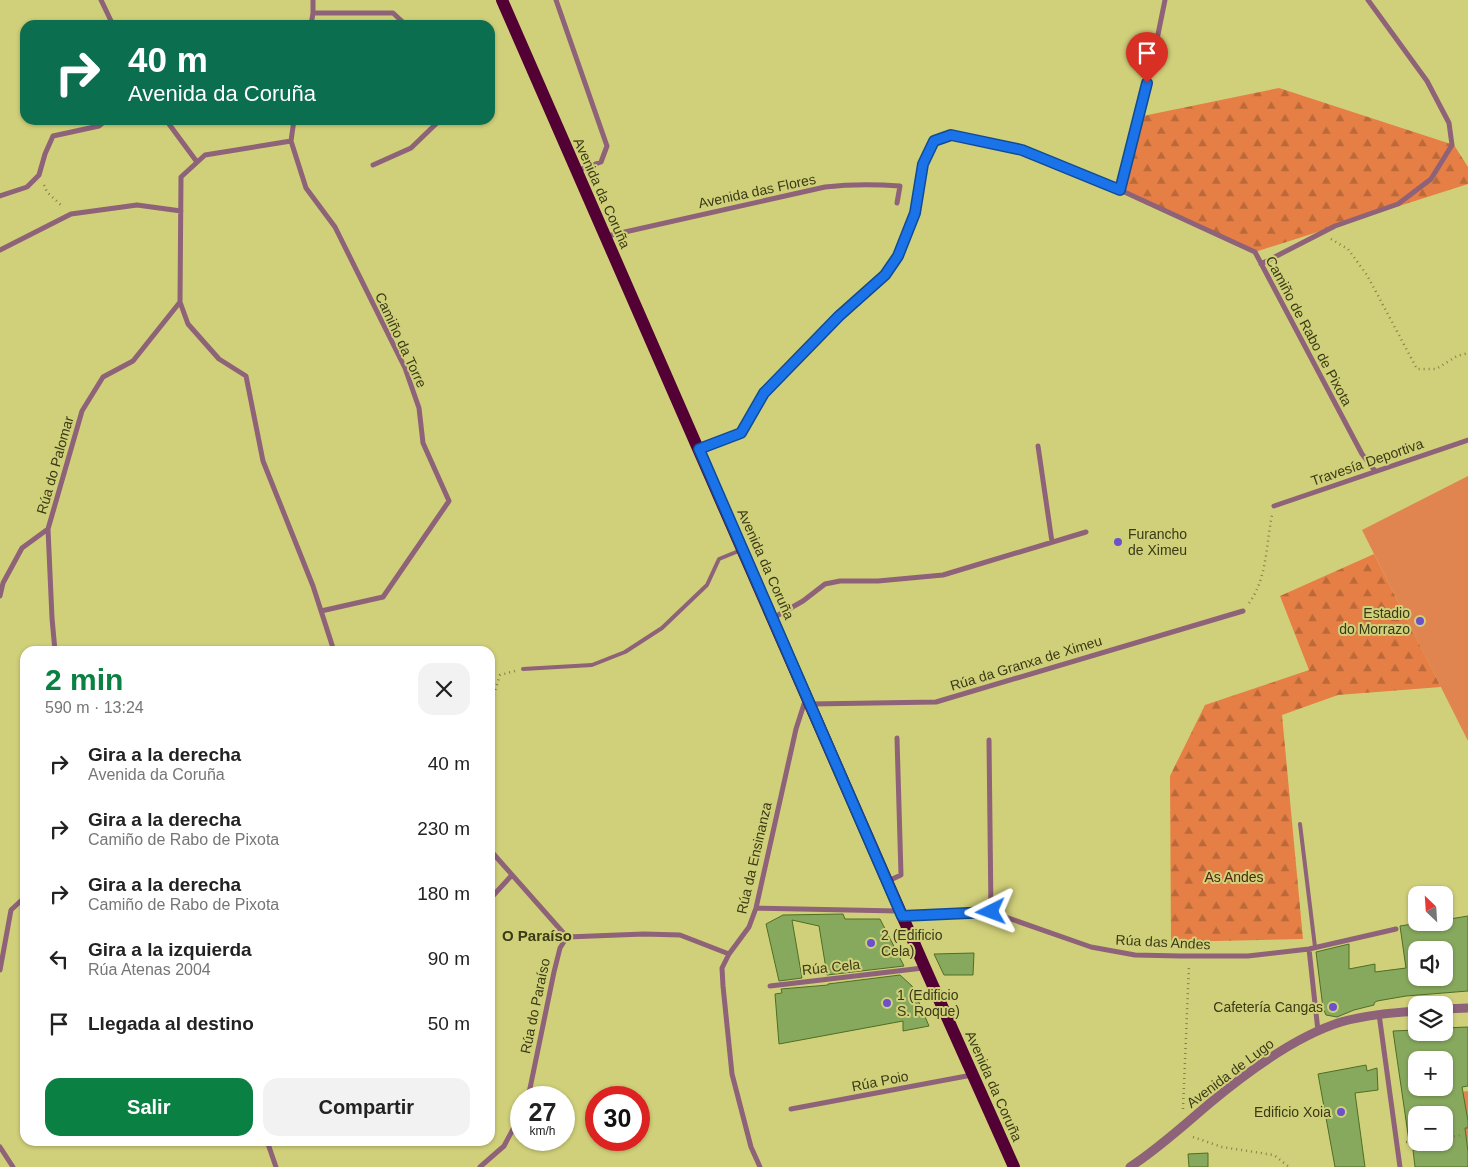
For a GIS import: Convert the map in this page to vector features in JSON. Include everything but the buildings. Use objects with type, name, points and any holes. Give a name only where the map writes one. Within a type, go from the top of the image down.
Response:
[{"type":"main road","name":"Avenida da Coruña","points":[[502,0],[901,914],[1014,1167]]},
{"type":"street","points":[[101,0],[111,20]]},
{"type":"street","points":[[312,20],[313,0]]},
{"type":"street","points":[[556,0],[607,146],[600,162],[576,171]]},
{"type":"street","points":[[1120,190],[1155,49],[1165,0]]},
{"type":"street","points":[[1261,264],[1335,226],[1398,204],[1431,179],[1452,144],[1449,123],[1428,81],[1368,0]]},
{"type":"street","points":[[313,14],[393,13],[401,20]]},
{"type":"street","points":[[0,196],[27,188],[39,175],[44,154],[53,136],[100,125]]},
{"type":"street","points":[[170,125],[197,162]]},
{"type":"street","points":[[293,125],[290,141],[205,155],[180,177],[180,302],[188,324],[219,359],[246,376],[264,461],[313,586],[332,646]]},
{"type":"street","points":[[374,165],[411,148],[435,125]]},
{"type":"street","name":"Camiño de Rabo de Pixota","points":[[699,449],[741,433],[764,393],[839,316],[885,275],[898,256],[915,213],[923,164],[934,141],[951,135],[1022,150],[1120,190],[1255,252],[1362,454],[1375,471]]},
{"type":"street","name":"Camiño da Torre","points":[[290,141],[306,188],[335,227],[405,368],[419,408],[423,443],[449,500],[383,597],[321,611]]},
{"type":"street","name":"Avenida das Flores","points":[[604,236],[848,184],[900,186],[897,203]]},
{"type":"street","points":[[0,250],[71,214],[137,205],[181,210]]},
{"type":"street","name":"Rúa do Palomar","points":[[0,596],[1,582],[22,548],[48,529],[82,410],[103,377],[133,361],[180,302]]},
{"type":"street","name":"Travesía Deportiva","points":[[1274,506],[1468,440]]},
{"type":"street","points":[[1038,446],[1052,542]]},
{"type":"street","points":[[48,529],[52,618],[55,646]]},
{"type":"street","points":[[773,618],[803,601],[825,584],[840,581],[878,582],[943,575],[1086,532]]},
{"type":"street","name":"Rúa da Granxa de Ximeu","points":[[808,700],[936,702],[1243,610]]},
{"type":"street","name":"Rúa da Ensinanza","points":[[760,1167],[751,1147],[732,1074],[722,968],[729,954],[748,927],[756,908],[796,730],[808,700]]},
{"type":"street","points":[[887,881],[901,875],[897,738]]},
{"type":"street","points":[[990,740],[991,912]]},
{"type":"street","points":[[495,856],[567,937],[644,934],[680,935],[729,954]]},
{"type":"street","points":[[495,894],[512,875]]},
{"type":"street","points":[[0,970],[11,910],[20,902]]},
{"type":"street","name":"Rúa das Andes","points":[[756,908],[901,914],[991,912],[1091,947],[1135,955],[1248,956],[1312,948],[1396,929]]},
{"type":"street","name":"Rúa do Paraíso","points":[[530,1086],[554,972],[560,948],[567,937]]},
{"type":"street","points":[[1312,948],[1318,1032]]},
{"type":"street","name":"Rúa Cela","points":[[770,986],[925,968]]},
{"type":"street","points":[[1453,1009],[1468,1008]]},
{"type":"street","name":"Avenida de Lugo","points":[[1130,1167],[1238,1081],[1268,1060],[1318,1032],[1340,1022],[1379,1013],[1408,1011]]},
{"type":"street","points":[[1379,1013],[1400,1167]]},
{"type":"street","name":"Rúa Poio","points":[[791,1109],[974,1075]]},
{"type":"street","points":[[480,1167],[504,1146],[510,1135]]},
{"type":"street","points":[[269,1146],[276,1167]]},
{"type":"street","points":[[0,1147],[13,1167]]},
{"type":"lane","points":[[522,669],[592,665],[625,652],[662,628],[707,585],[719,559],[743,550]]},
{"type":"lane","points":[[1300,824],[1312,948]]},
{"type":"path","points":[[39,175],[47,192],[71,214]]},
{"type":"path","points":[[1321,233],[1348,249],[1367,275],[1417,368],[1436,369],[1457,356],[1468,353]]},
{"type":"path","points":[[1243,610],[1256,593],[1263,572],[1274,506]]},
{"type":"path","points":[[495,691],[500,675],[522,669]]},
{"type":"path","points":[[1183,1126],[1189,956]]},
{"type":"path","points":[[1453,1136],[1462,1135]]},
{"type":"path","points":[[1193,1136],[1222,1147],[1274,1155],[1289,1167]]},
{"type":"green space","points":[[1279,88],[1454,145],[1468,167],[1468,184],[1255,252],[1120,190],[1138,117]]},
{"type":"green space","name":"As Andes","points":[[1374,554],[1441,687],[1338,695],[1282,715],[1303,939],[1171,942],[1170,776],[1205,705],[1309,670],[1280,596]]},
{"type":"shaded area","points":[[1468,476],[1468,741],[1362,530]]},
{"type":"shaded area","points":[[1468,1091],[1468,1150],[1460,1092]]},
{"type":"place","name":"Furancho de Ximeu","points":[[1118,542]]},
{"type":"place","name":"Estadio do Morrazo","points":[[1420,621]]},
{"type":"place","name":"2 (Edificio Cela)","points":[[871,943]]},
{"type":"place","name":"1 (Edificio S. Roque)","points":[[887,1003]]},
{"type":"place","name":"Cafetería Cangas","points":[[1333,1007]]},
{"type":"place","name":"Edificio Xoia","points":[[1341,1112]]},
{"type":"district","name":"O Paraíso","points":[[537,936]]},
{"type":"route","points":[[991,912],[902,916],[699,449],[741,433],[764,393],[839,316],[885,275],[898,256],[915,213],[923,164],[934,141],[951,135],[1022,150],[1120,190],[1147,83]]}]
